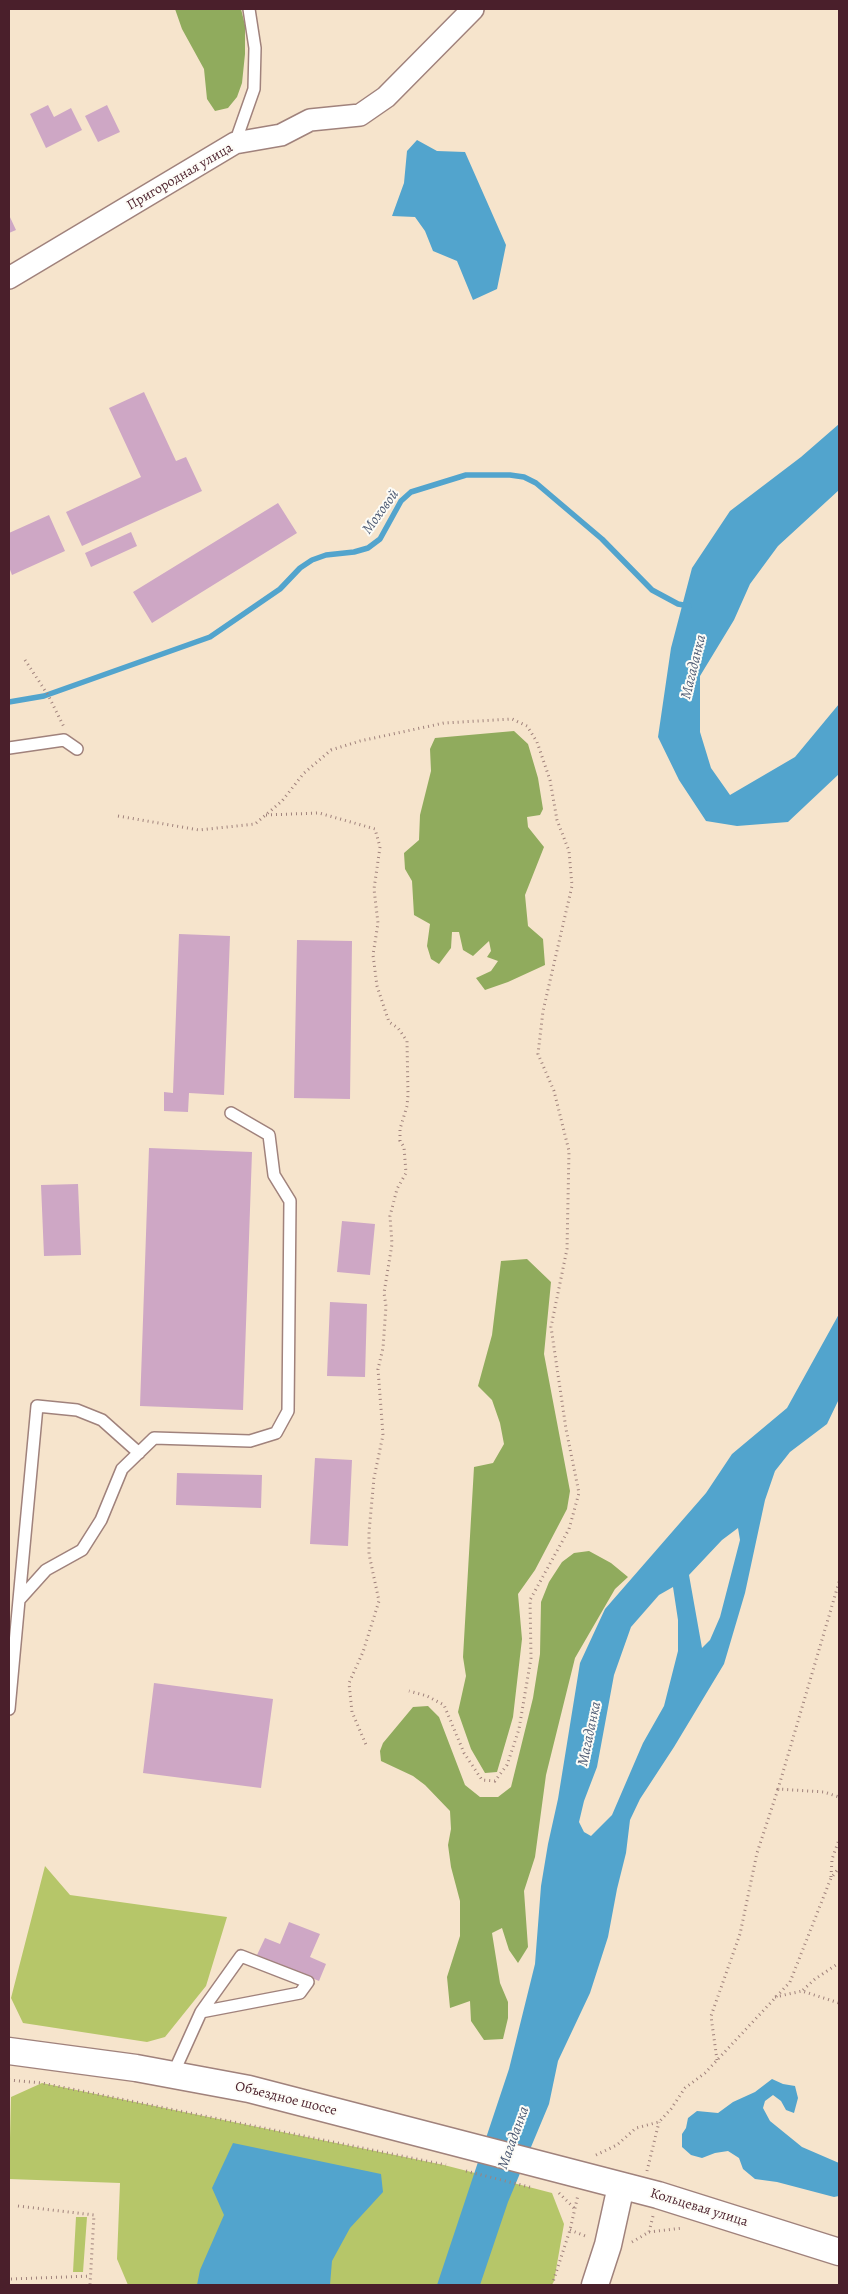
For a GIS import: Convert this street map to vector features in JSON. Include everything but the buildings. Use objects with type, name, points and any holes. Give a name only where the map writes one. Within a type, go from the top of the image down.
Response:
[{"type":"street","name":"Пригородная улица","points":[[9,278],[234,144],[281,135],[310,120],[360,115],[386,97],[473,9]]},
{"type":"street","name":"Объездное шоссе","points":[[9,2051],[80,2059],[249,2089],[447,2153],[554,2181]]},
{"type":"street","name":"Кольцевая улица","points":[[554,2181],[621,2186],[658,2195],[839,2252]]},
{"type":"street","points":[[595,2285],[608,2245],[621,2186]]},
{"type":"lane","points":[[234,144],[254,89],[255,48],[249,9]]},
{"type":"lane","points":[[9,748],[64,740],[77,749]]},
{"type":"lane","points":[[19,1600],[46,1570],[82,1550],[101,1520],[122,1469],[154,1438],[250,1441],[276,1433],[288,1411],[290,1201],[274,1175],[269,1134],[231,1113]]},
{"type":"lane","points":[[9,1709],[37,1406],[77,1410],[102,1420],[139,1453]]},
{"type":"lane","points":[[173,2074],[201,2012],[240,1956],[308,1982],[300,1994],[201,2012]]},
{"type":"path","points":[[25,660],[48,695],[77,749]]},
{"type":"path","points":[[118,816],[199,830],[255,824],[282,801],[304,773],[331,750],[360,741],[444,724],[512,719],[527,726],[537,742],[550,780],[557,820],[569,851],[572,886],[543,1011],[538,1054],[554,1091],[569,1150],[567,1248],[551,1327],[566,1429],[579,1493],[569,1529],[530,1600],[532,1658],[519,1728],[507,1765],[495,1781],[482,1780],[464,1754],[444,1705],[427,1696],[409,1691]]},
{"type":"path","points":[[266,815],[330,814],[375,829],[380,846],[374,889],[378,923],[374,955],[377,986],[389,1022],[398,1028],[407,1041],[408,1095],[407,1106],[400,1129],[400,1141],[404,1147],[406,1172],[397,1189],[390,1216],[392,1244],[384,1293],[386,1306],[378,1374],[383,1435],[374,1478],[369,1532],[369,1554],[379,1601],[363,1652],[349,1683],[352,1712],[367,1747]]},
{"type":"path","points":[[717,2060],[711,2016],[740,1934],[758,1853],[839,1582]]},
{"type":"path","points":[[778,1789],[824,1792],[839,1797]]},
{"type":"path","points":[[831,1878],[832,1859],[839,1840]]},
{"type":"path","points":[[646,2172],[659,2122],[671,2109],[685,2088],[717,2060],[769,2006],[773,1997],[790,1982],[831,1878],[839,1868]]},
{"type":"path","points":[[802,1991],[814,1979],[839,1964]]},
{"type":"path","points":[[773,1997],[802,1991],[839,2003]]},
{"type":"path","points":[[9,2080],[42,2083],[447,2153],[453,2167]]},
{"type":"path","points":[[589,2158],[617,2145],[636,2128],[659,2122]]},
{"type":"path","points":[[462,2169],[541,2190]]},
{"type":"path","points":[[552,2285],[570,2230],[574,2208],[560,2194],[554,2181]]},
{"type":"path","points":[[18,2206],[94,2214],[90,2285]]},
{"type":"path","points":[[11,2279],[91,2276]]},
{"type":"green space","points":[[175,9],[241,9],[245,25],[242,83],[237,97],[228,108],[215,111],[207,99],[204,69],[182,29]]},
{"type":"green space","points":[[514,731],[528,744],[538,778],[543,809],[540,815],[527,817],[528,827],[544,847],[525,895],[528,926],[543,939],[545,965],[485,990],[476,978],[491,971],[498,961],[487,957],[491,951],[489,941],[473,956],[463,950],[459,932],[452,932],[451,948],[439,964],[431,959],[427,946],[430,924],[414,915],[412,881],[405,869],[404,853],[419,840],[420,815],[431,771],[430,749],[435,738]]},
{"type":"green space","points":[[527,1259],[551,1282],[544,1354],[570,1491],[567,1509],[535,1570],[518,1594],[522,1639],[513,1717],[497,1772],[485,1773],[471,1749],[458,1712],[466,1676],[463,1657],[474,1467],[493,1463],[504,1444],[500,1423],[492,1400],[478,1386],[492,1335],[501,1261]]},
{"type":"green space","points":[[589,1551],[611,1563],[628,1577],[615,1589],[575,1658],[546,1775],[535,1857],[524,1891],[528,1947],[518,1963],[509,1950],[502,1928],[492,1933],[500,1983],[508,2002],[508,2018],[503,2039],[484,2040],[471,2021],[470,2001],[450,2008],[447,1977],[460,1936],[460,1901],[451,1867],[448,1845],[451,1829],[450,1811],[425,1785],[413,1776],[381,1761],[380,1751],[383,1743],[413,1707],[428,1706],[439,1717],[465,1785],[480,1797],[498,1797],[511,1787],[533,1698],[540,1654],[541,1602],[549,1582],[562,1562],[574,1553]]},
{"type":"green space","points":[[45,1866],[70,1895],[227,1917],[206,1986],[165,2037],[147,2042],[23,2023],[11,1998]]},
{"type":"green space","points":[[42,2083],[444,2165],[552,2193],[564,2224],[554,2281],[552,2285],[128,2285],[117,2259],[120,2183],[9,2179],[11,2097]]},
{"type":"green space","points":[[76,2217],[87,2217],[83,2272],[73,2272]]},
{"type":"water","points":[[417,140],[437,151],[465,152],[506,245],[497,289],[473,300],[457,261],[433,251],[425,231],[415,217],[392,216],[404,183],[407,151]]},
{"type":"water","name":"Магаданка","points":[[839,424],[839,490],[778,546],[750,584],[734,620],[700,676],[700,732],[711,768],[730,795],[795,757],[839,704],[839,774],[788,822],[737,826],[706,821],[679,780],[658,737],[671,648],[692,568],[730,511],[801,457]]},
{"type":"water","name":"Магаданка","points":[[839,1314],[839,1399],[827,1424],[790,1452],[775,1471],[765,1500],[745,1593],[724,1664],[640,1799],[630,1820],[626,1853],[608,1937],[590,1993],[558,2061],[549,2104],[508,2202],[480,2285],[437,2285],[509,2069],[535,1964],[541,1886],[558,1799],[580,1663],[605,1609],[706,1493],[732,1454],[787,1408]],"holes":[[[738,1528],[740,1540],[720,1617],[710,1640],[702,1648],[689,1575],[722,1540]],[[673,1587],[678,1620],[678,1651],[664,1706],[643,1743],[612,1815],[591,1836],[584,1832],[579,1822],[584,1801],[597,1767],[614,1675],[631,1627],[659,1595]]]},
{"type":"water","points":[[772,2079],[783,2084],[795,2086],[798,2098],[794,2113],[786,2110],[781,2101],[773,2095],[765,2101],[763,2108],[770,2121],[802,2147],[839,2163],[839,2196],[834,2197],[777,2182],[755,2179],[743,2169],[739,2158],[728,2151],[702,2158],[691,2155],[682,2147],[682,2134],[686,2128],[688,2118],[697,2111],[718,2113],[733,2102],[755,2092]]},
{"type":"water","points":[[233,2143],[381,2174],[383,2192],[350,2228],[332,2261],[330,2285],[197,2285],[200,2270],[224,2215],[212,2188]]},
{"type":"waterway","name":"Моховой","points":[[9,702],[44,696],[210,637],[280,589],[300,568],[312,560],[326,555],[354,552],[368,548],[380,539],[401,501],[411,492],[466,475],[510,475],[524,477],[536,483],[602,539],[652,590],[678,604],[689,606]]}]
